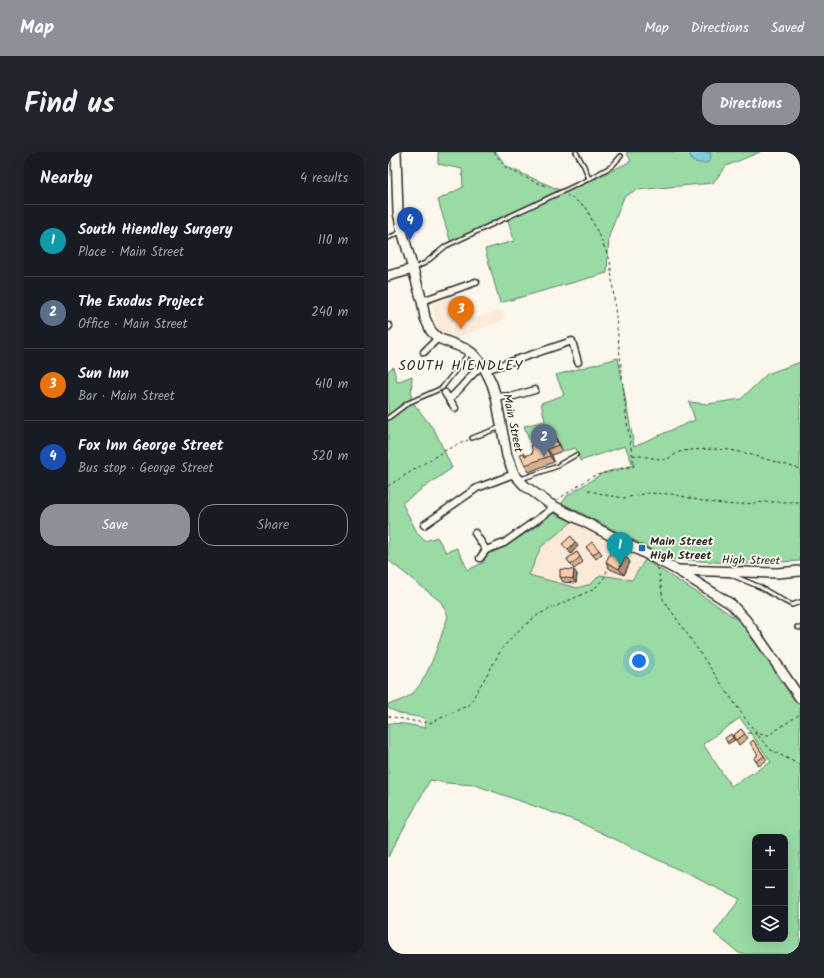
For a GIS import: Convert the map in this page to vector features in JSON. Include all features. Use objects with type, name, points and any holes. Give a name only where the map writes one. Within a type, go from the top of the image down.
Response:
[{"type":"street","points":[[396,152],[398,212],[402,231],[422,300],[425,318],[431,331],[438,338],[424,352]]},
{"type":"street","points":[[388,276],[413,269]]},
{"type":"street","points":[[422,300],[476,282]]},
{"type":"street","name":"Main Street","points":[[438,338],[470,352],[484,367],[496,397],[506,456],[517,477],[552,506],[677,570],[731,604],[745,619],[800,698]]},
{"type":"street","points":[[449,399],[461,389],[476,370],[572,341],[578,362]]},
{"type":"street","points":[[496,397],[514,396],[535,390]]},
{"type":"street","points":[[444,393],[456,408]]},
{"type":"street","points":[[424,525],[477,488],[517,477]]},
{"type":"street","points":[[480,558],[486,550],[504,543],[552,506]]},
{"type":"street","points":[[475,533],[486,550]]},
{"type":"street","name":"High Street","points":[[677,570],[777,573],[800,572]]},
{"type":"lane","points":[[576,152],[589,179]]},
{"type":"lane","points":[[413,269],[425,263],[446,246],[589,179],[612,166],[621,156]]},
{"type":"lane","points":[[388,238],[402,231]]},
{"type":"lane","points":[[388,418],[408,402],[442,388],[470,352]]},
{"type":"lane","points":[[472,438],[501,427]]},
{"type":"lane","points":[[517,477],[558,466],[576,456]]},
{"type":"lane","points":[[724,571],[734,577],[760,586],[784,602],[792,604],[800,602]]},
{"type":"path","points":[[494,152],[506,168],[535,182],[563,192],[586,206],[610,260],[622,384],[634,466],[593,476],[552,506]]},
{"type":"path","points":[[388,486],[444,451],[472,438]]},
{"type":"path","points":[[632,455],[666,460],[679,452],[689,450],[730,450],[800,469]]},
{"type":"path","points":[[588,490],[624,498],[648,493],[672,494],[707,502],[734,505],[765,502],[800,502]]},
{"type":"path","points":[[658,560],[658,570],[663,599],[757,734],[771,750],[800,765]]},
{"type":"path","points":[[388,716],[430,723],[470,705],[504,647],[520,628],[539,614],[594,589],[604,578],[609,565]]},
{"type":"path","points":[[748,733],[769,735],[800,714]]},
{"type":"shaded area","points":[[452,295],[460,322],[502,310],[505,319],[454,339],[445,336],[438,329],[431,302]]},
{"type":"shaded area","points":[[572,522],[645,560],[632,580],[600,575],[591,584],[577,588],[529,575],[541,547]]},
{"type":"green space","points":[[438,152],[496,152],[507,167],[562,191],[593,175],[595,179],[631,161],[626,152],[760,152],[726,166],[713,183],[636,190],[624,197],[609,236],[607,273],[500,303],[485,249],[514,241],[508,220],[451,243],[438,200],[463,187],[462,169],[438,164]]},
{"type":"green space","points":[[618,358],[634,446],[695,420],[689,402],[708,404],[741,399],[767,374],[800,362],[800,561],[744,564],[670,559],[562,503],[568,495],[603,473],[633,465],[625,446],[580,461],[576,448],[563,451],[559,442],[533,451],[524,426],[545,421],[541,403],[564,395],[556,375]]},
{"type":"green space","points":[[393,367],[397,382],[412,376],[411,400],[435,431],[452,468],[402,503],[418,534],[425,541],[437,537],[446,552],[457,548],[468,570],[484,562],[487,554],[522,536],[553,513],[572,522],[541,547],[529,575],[577,588],[591,584],[600,575],[632,580],[645,560],[717,605],[743,624],[800,704],[800,954],[740,954],[714,933],[740,899],[579,822],[475,785],[446,783],[430,780],[388,857],[388,723],[405,724],[426,728],[424,718],[401,714],[388,708],[388,704],[408,697],[419,686],[425,677],[434,656],[448,616],[441,602],[388,560],[388,371]],"holes":[[[740,718],[771,762],[731,786],[703,744]]]},
{"type":"water","points":[[691,152],[709,152],[711,155],[710,160],[707,163],[692,161],[690,155]]},
{"type":"building","points":[[555,437],[558,445],[547,449],[550,456],[525,465],[520,454],[524,453],[525,456],[533,453],[531,446]]},
{"type":"building","points":[[571,536],[575,542],[568,550],[562,544]]},
{"type":"building","points":[[592,542],[599,550],[593,555],[586,547]]},
{"type":"building","points":[[612,549],[625,556],[619,569],[606,562]]},
{"type":"building","points":[[577,552],[580,557],[571,565],[567,559]]},
{"type":"building","points":[[560,569],[574,570],[573,579],[560,577]]},
{"type":"building","points":[[741,729],[745,734],[736,740],[733,736]]},
{"type":"building","points":[[731,734],[733,738],[727,742],[725,738]]},
{"type":"building","points":[[753,740],[764,756],[756,762],[754,758],[758,755],[750,743]]},
{"type":"place","name":"Fox Inn George Street","points":[[410,240]]},
{"type":"place","name":"Sun Inn","points":[[461,329]]},
{"type":"place","name":"The Exodus Project","points":[[544,457]]},
{"type":"place","name":"Main Street High Street","points":[[642,548]]},
{"type":"place","name":"South Hiendley Surgery","points":[[620,565]]},
{"type":"district","name":"SOUTH HIENDLEY","points":[[461,365]]}]
